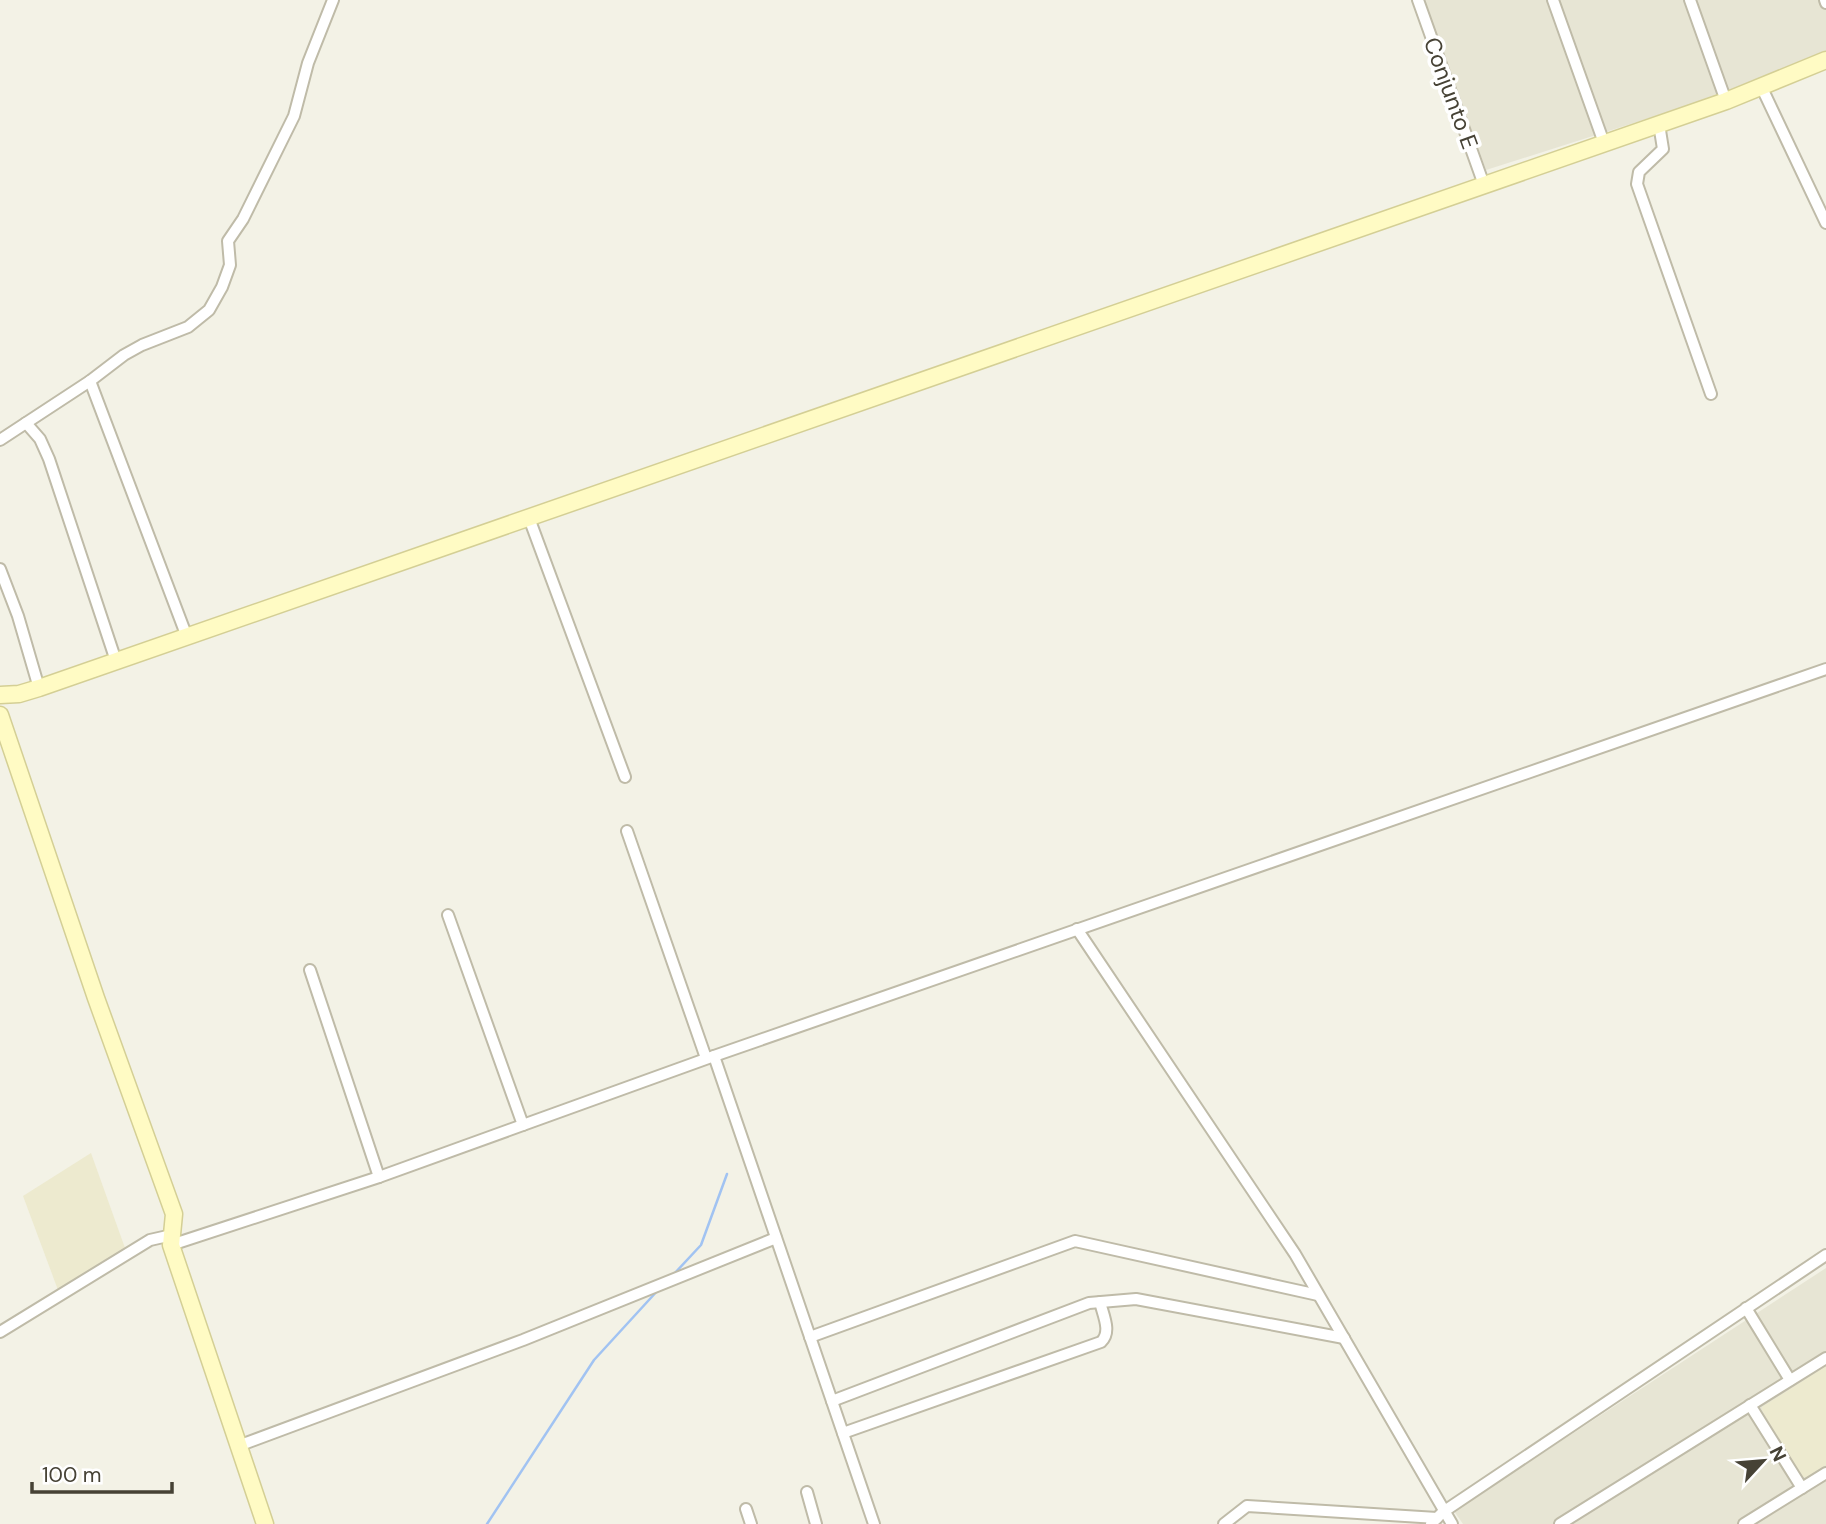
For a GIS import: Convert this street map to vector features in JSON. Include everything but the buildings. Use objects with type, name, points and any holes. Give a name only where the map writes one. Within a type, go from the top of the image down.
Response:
[{"type":"street","points":[[0,440],[90,381],[124,355],[188,327],[209,310],[230,265],[228,241],[249,208],[294,116],[308,63],[333,0]]},
{"type":"street","name":"Conjunto E","points":[[1418,0],[1483,185]]},
{"type":"street","points":[[1553,0],[1604,143]]},
{"type":"street","points":[[1690,0],[1726,101]]},
{"type":"street","points":[[0,695],[19,694],[39,688],[187,637],[1726,101],[1826,60]]},
{"type":"street","points":[[1761,86],[1826,223]]},
{"type":"street","points":[[1659,124],[1663,149],[1639,172],[1637,184],[1711,394]]},
{"type":"street","points":[[90,381],[187,637]]},
{"type":"street","points":[[26,423],[40,439],[49,459],[116,661]]},
{"type":"street","points":[[529,518],[625,778]]},
{"type":"street","points":[[0,569],[18,616],[39,688]]},
{"type":"street","points":[[0,1332],[150,1240],[172,1240],[379,1177],[710,1057],[1826,669]]},
{"type":"street","points":[[0,715],[91,986],[174,1214],[172,1240],[265,1524]]},
{"type":"street","points":[[627,831],[776,1238],[874,1524]]},
{"type":"street","points":[[448,915],[523,1125]]},
{"type":"street","points":[[1077,929],[1295,1254],[1343,1338],[1437,1518]]},
{"type":"street","points":[[310,970],[379,1177]]},
{"type":"street","points":[[238,1446],[523,1340],[776,1238]]},
{"type":"street","points":[[810,1336],[1075,1241],[1318,1295]]},
{"type":"street","points":[[1437,1518],[1826,1255]]},
{"type":"street","points":[[832,1401],[1089,1303],[1136,1299],[1343,1338]]},
{"type":"street","points":[[843,1433],[1101,1342],[1106,1338],[1107,1332],[1100,1302]]},
{"type":"street","points":[[1745,1308],[1790,1380]]},
{"type":"street","points":[[1560,1524],[1826,1359]]},
{"type":"street","points":[[1750,1405],[1802,1488]]},
{"type":"street","points":[[1744,1524],[1826,1473]]},
{"type":"street","points":[[807,1492],[816,1524]]},
{"type":"street","points":[[1224,1524],[1247,1506],[1437,1518],[1452,1524]]},
{"type":"street","points":[[746,1509],[751,1524]]},
{"type":"shaded area","points":[[1424,0],[1826,0],[1826,53],[1715,97],[1486,170]]},
{"type":"shaded area","points":[[91,1153],[125,1248],[58,1290],[23,1196]]},
{"type":"shaded area","points":[[1826,1268],[1826,1524],[1463,1524],[1454,1511]]},
{"type":"shaded area","points":[[1826,1366],[1826,1465],[1807,1477],[1801,1477],[1762,1407]]},
{"type":"waterway","points":[[674,1274],[701,1245],[727,1174]]},
{"type":"waterway","points":[[487,1524],[594,1360],[659,1289]]}]
